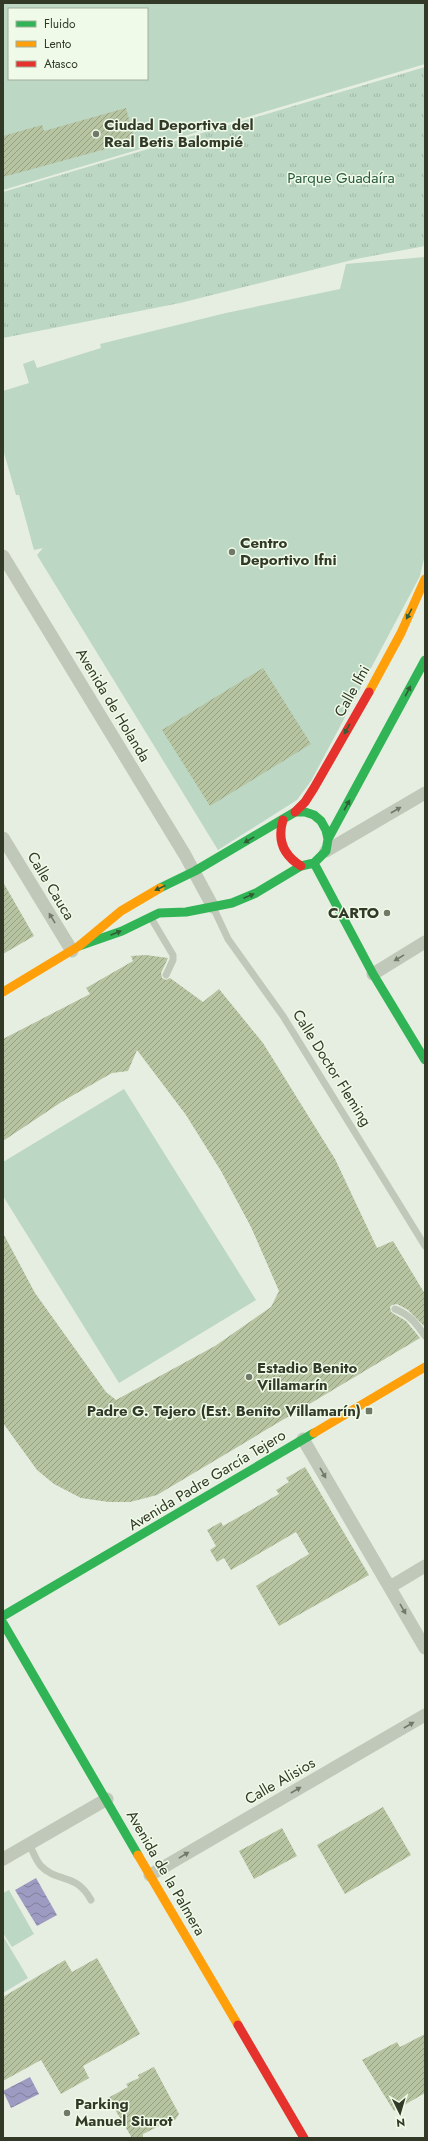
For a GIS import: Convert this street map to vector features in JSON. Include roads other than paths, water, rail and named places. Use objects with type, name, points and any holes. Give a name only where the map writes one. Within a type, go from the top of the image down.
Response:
[{"type":"main road","name":"Calle Ifni","points":[[295,812],[305,802],[314,788],[374,681],[416,602],[425,579]]},
{"type":"main road","points":[[3,992],[76,949],[122,931],[150,916],[158,913],[186,912],[232,903],[256,893],[301,866],[314,863],[327,845],[425,660]]},
{"type":"main road","points":[[76,949],[121,911],[154,890],[195,872],[295,812],[309,813],[318,818],[324,825],[327,845]]},
{"type":"main road","points":[[282,820],[280,834],[281,844],[289,858],[301,866]]},
{"type":"main road","points":[[314,863],[372,974],[425,1060]]},
{"type":"main road","name":"Avenida Padre García Tejero","points":[[3,1616],[425,1368]]},
{"type":"main road","name":"Avenida de la Palmera","points":[[3,1623],[304,2138]]},
{"type":"street","name":"Avenida de Holanda","points":[[3,556],[195,872],[212,907]]},
{"type":"street","points":[[327,845],[425,793]]},
{"type":"street","name":"Calle Cauca","points":[[3,839],[76,949]]},
{"type":"street","points":[[372,974],[425,942]]},
{"type":"street","points":[[303,1439],[425,1648]]},
{"type":"street","points":[[390,1587],[425,1566]]},
{"type":"street","name":"Calle Alisios","points":[[150,1875],[425,1716]]},
{"type":"street","points":[[3,1859],[107,1799]]},
{"type":"lane","name":"Calle Doctor Fleming","points":[[212,907],[228,939],[283,1016],[425,1246]]},
{"type":"lane","points":[[150,916],[173,955],[173,960],[166,975]]},
{"type":"lane","points":[[395,1309],[413,1319],[425,1336]]},
{"type":"lane","points":[[29,1844],[41,1866],[49,1872],[70,1879],[81,1885],[91,1900]]},
{"type":"water","points":[[36,1878],[57,1915],[37,1926],[15,1890]]},
{"type":"water","points":[[30,2077],[39,2094],[11,2108],[3,2091]]},
{"type":"place","name":"Ciudad Deportiva del Real Betis Balompié","points":[[96,134]]},
{"type":"place","name":"Centro Deportivo Ifni","points":[[232,552]]},
{"type":"place","name":"CARTO","points":[[387,913]]},
{"type":"place","name":"Estadio Benito Villamarín","points":[[249,1377]]},
{"type":"place","name":"Padre G. Tejero (Est. Benito Villamarín)","points":[[369,1411]]},
{"type":"place","name":"Parking Manuel Siurot","points":[[67,2113]]},
{"type":"park label","name":"Parque Guadaíra","points":[[341,178]]}]
